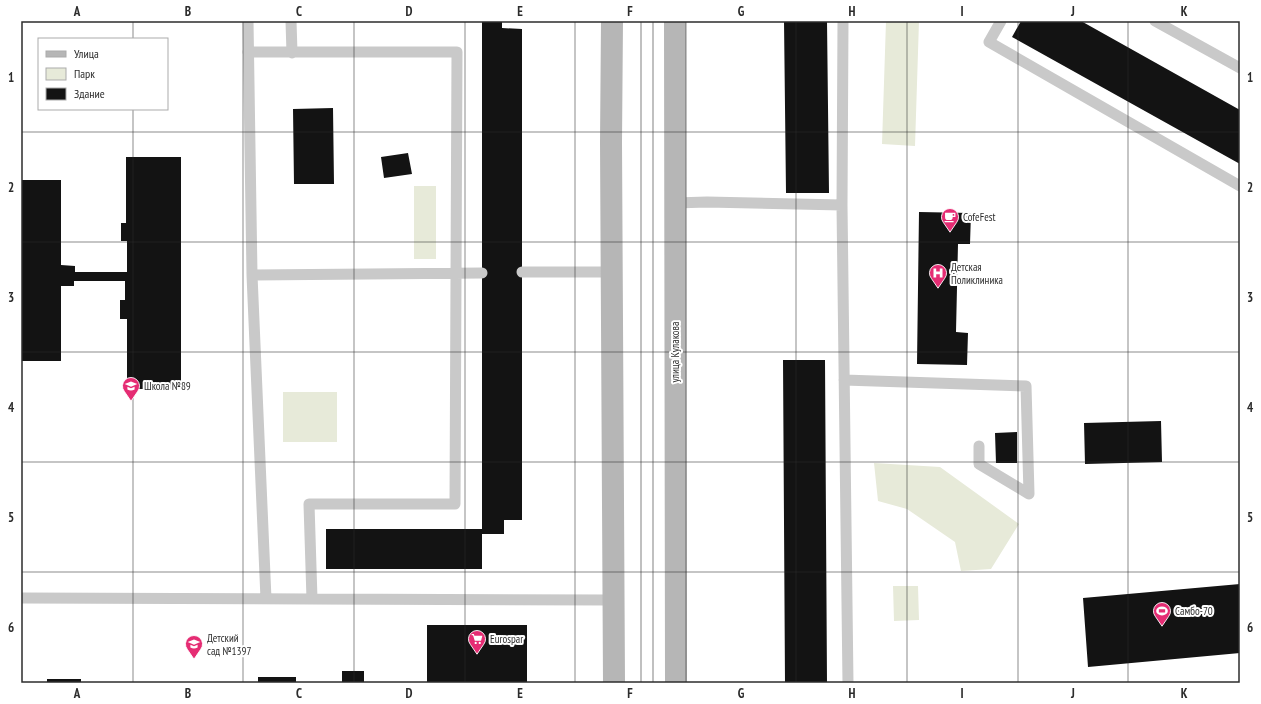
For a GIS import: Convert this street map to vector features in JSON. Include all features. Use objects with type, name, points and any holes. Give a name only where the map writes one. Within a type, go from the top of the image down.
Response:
[{"type":"main road","points":[[612,21],[614,683]]},
{"type":"main road","name":"улица Кулакова","points":[[675,21],[674,203],[676,683]]},
{"type":"lane","points":[[248,21],[252,275],[266,599]]},
{"type":"lane","points":[[291,21],[292,53]]},
{"type":"lane","points":[[843,21],[842,205],[848,683]]},
{"type":"lane","points":[[1001,21],[989,42],[1240,186]]},
{"type":"lane","points":[[1155,21],[1240,68]]},
{"type":"lane","points":[[248,52],[457,52],[455,504],[309,504],[312,599]]},
{"type":"lane","points":[[674,203],[707,202],[842,205]]},
{"type":"lane","points":[[522,272],[612,272]]},
{"type":"lane","points":[[252,275],[482,273]]},
{"type":"lane","points":[[844,380],[1026,386],[1029,494],[979,464],[979,446]]},
{"type":"lane","points":[[21,598],[613,600]]},
{"type":"green space","points":[[886,21],[919,21],[915,146],[882,144]]},
{"type":"green space","points":[[414,186],[436,186],[436,259],[414,259]]},
{"type":"green space","points":[[283,392],[337,392],[337,442],[283,442]]},
{"type":"green space","points":[[874,463],[940,467],[1019,524],[991,569],[961,571],[955,542],[907,509],[878,501]]},
{"type":"green space","points":[[893,586],[918,586],[919,620],[894,621]]},
{"type":"building","points":[[482,21],[502,21],[502,28],[522,29],[522,520],[504,520],[504,534],[482,534],[482,569],[326,569],[326,529],[482,529]]},
{"type":"building","points":[[784,21],[827,21],[829,193],[786,193]]},
{"type":"building","points":[[1021,21],[1081,21],[1240,110],[1240,164],[1012,37]]},
{"type":"building","points":[[333,108],[334,184],[294,184],[293,109]]},
{"type":"building","points":[[408,153],[412,174],[384,178],[381,157]]},
{"type":"building","points":[[126,157],[181,157],[181,389],[127,389],[127,319],[120,319],[120,300],[125,300],[125,281],[74,281],[74,286],[61,286],[61,361],[21,361],[21,180],[61,180],[61,265],[75,266],[75,272],[127,272],[127,241],[121,241],[121,223],[126,223]]},
{"type":"building","name":"Детская Поликлиника","points":[[919,212],[971,213],[970,244],[958,244],[956,332],[968,333],[967,365],[917,364]]},
{"type":"building","points":[[783,360],[825,360],[827,683],[785,683]]},
{"type":"building","points":[[1161,421],[1162,462],[1085,464],[1084,423]]},
{"type":"building","points":[[1017,432],[1017,463],[996,463],[995,433]]},
{"type":"building","name":"Самбо-70","points":[[1240,584],[1240,653],[1088,667],[1083,598]]},
{"type":"building","name":"Eurospar","points":[[427,625],[527,625],[527,683],[427,683]]},
{"type":"building","points":[[342,671],[364,671],[364,683],[342,683]]},
{"type":"building","points":[[258,677],[296,677],[296,683],[258,683]]},
{"type":"building","points":[[47,679],[81,679],[81,683],[47,683]]},
{"type":"tram line","points":[[641,21],[641,683]]},
{"type":"tram line","points":[[653,21],[653,683]]},
{"type":"place","name":"CofeFest","points":[[950,232]]},
{"type":"place","name":"Детская Поликлиника","points":[[938,288]]},
{"type":"place","name":"Школа №89","points":[[131,401]]},
{"type":"place","name":"Самбо-70","points":[[1162,626]]},
{"type":"place","name":"Eurospar","points":[[477,654]]},
{"type":"place","name":"Детский сад №1397","points":[[194,659]]}]
